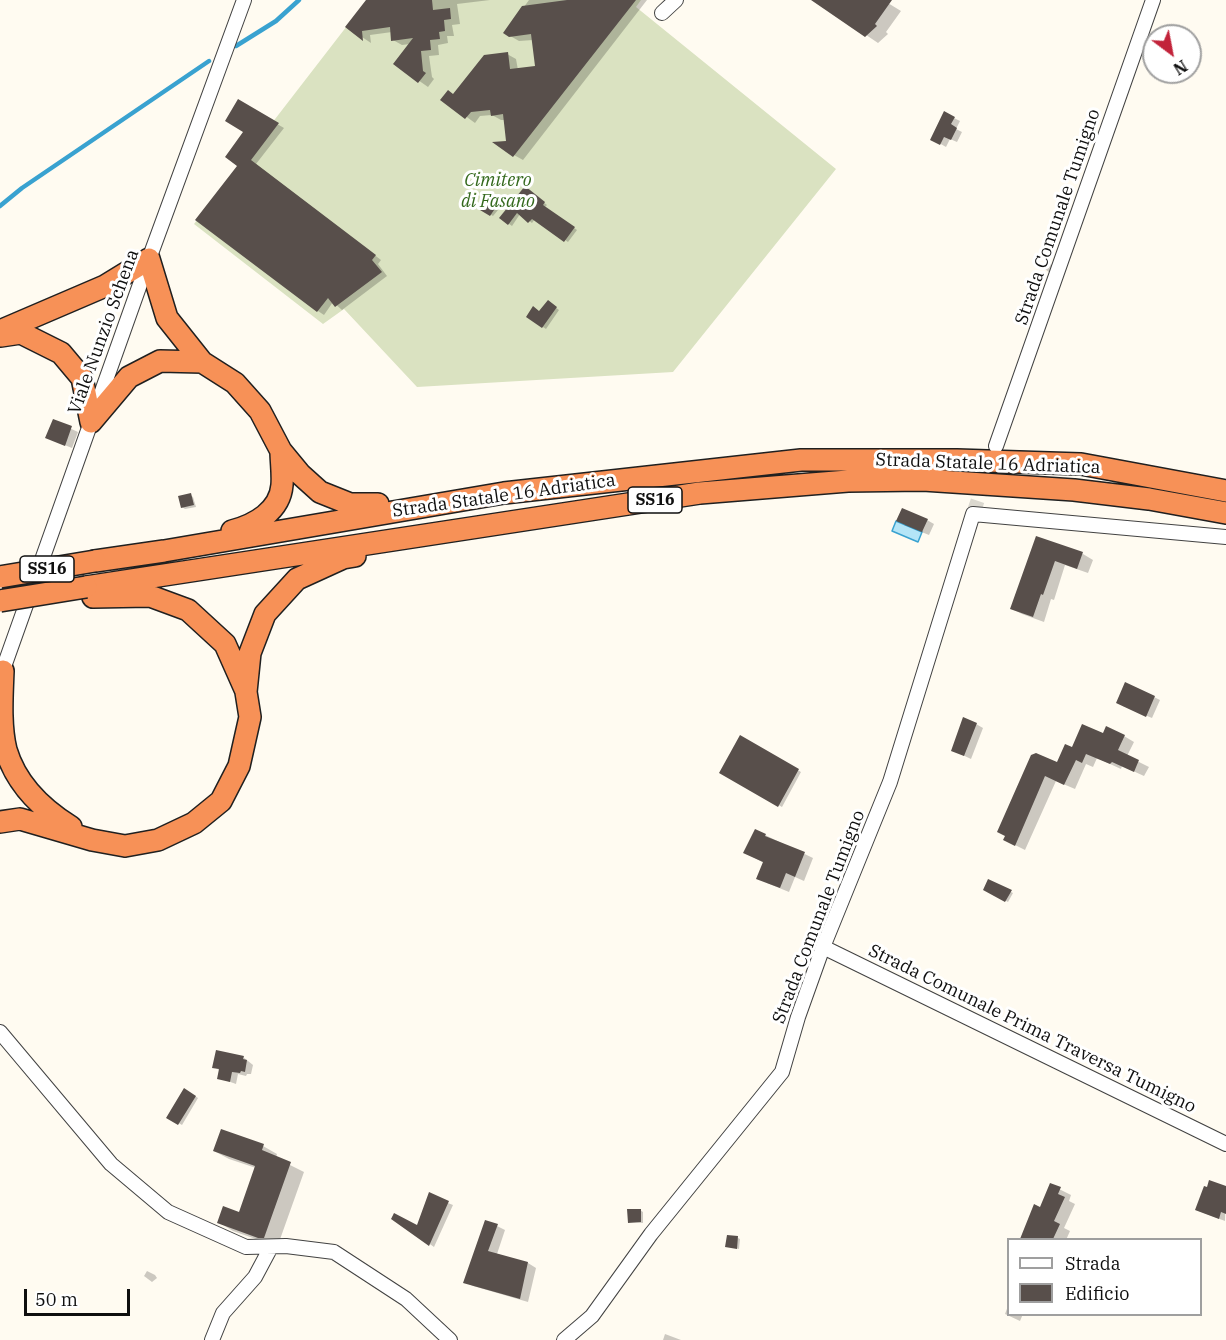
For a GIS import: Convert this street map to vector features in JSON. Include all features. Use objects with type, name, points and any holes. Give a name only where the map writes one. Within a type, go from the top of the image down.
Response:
[{"type":"highway","points":[[0,331],[105,286],[149,259],[167,318],[202,362],[235,383],[260,411],[280,450],[300,474],[320,492],[350,504],[392,504],[504,492]]},
{"type":"highway","points":[[0,336],[21,333],[61,353],[82,378],[91,422]]},
{"type":"highway","points":[[91,422],[129,377],[160,361],[202,362]]},
{"type":"highway","points":[[164,551],[249,526],[274,508],[282,486],[280,450]]},
{"type":"highway","name":"Strada Statale 16 Adriatica","points":[[0,577],[504,492],[789,461],[957,460],[1081,464],[1226,491]]},
{"type":"highway","name":"Strada Statale 16 Adriatica","points":[[0,602],[84,592],[700,494],[848,481],[922,480],[1074,490],[1149,499],[1226,513]]},
{"type":"highway","points":[[246,692],[250,653],[265,614],[297,579],[344,558],[476,528]]},
{"type":"highway","points":[[0,822],[20,819],[92,840],[125,846],[158,840],[194,823],[221,801],[239,766],[250,717],[246,692],[225,644],[188,610],[150,596],[84,592]]},
{"type":"highway","points":[[1,674],[6,749],[20,782],[49,814],[92,840]]},
{"type":"street","name":"Viale Nunzio Schena","points":[[1,674],[244,0]]},
{"type":"street","points":[[662,13],[676,0]]},
{"type":"street","name":"Strada Comunale Tumigno","points":[[996,446],[1154,0]]},
{"type":"street","name":"Strada Comunale Tumigno","points":[[564,1340],[592,1316],[651,1234],[782,1072],[798,1017],[823,947],[890,782],[973,514],[1226,537]]},
{"type":"street","name":"Strada Comunale Prima Traversa Tumigno","points":[[823,947],[1226,1144]]},
{"type":"street","points":[[0,1032],[111,1164],[168,1212],[246,1247],[286,1246],[333,1252],[406,1299],[450,1340]]},
{"type":"street","points":[[212,1340],[223,1313],[255,1277],[271,1246]]},
{"type":"green space","name":"Cimitero di Fasano","points":[[367,0],[641,0],[636,7],[836,169],[673,372],[417,387],[344,309],[323,324],[194,224]]},
{"type":"water","points":[[896,521],[922,532],[918,542],[892,531]]},
{"type":"building","points":[[366,0],[432,0],[433,10],[450,8],[451,19],[444,20],[445,31],[439,32],[440,39],[430,40],[431,50],[421,51],[423,71],[426,73],[418,83],[393,64],[413,38],[391,41],[390,27],[362,31],[363,41],[345,27]]},
{"type":"building","points":[[567,0],[636,0],[513,157],[492,142],[506,141],[503,114],[491,116],[490,110],[471,112],[465,119],[440,100],[448,90],[453,94],[484,55],[508,52],[510,69],[535,66],[531,34],[509,37],[503,33],[522,6]]},
{"type":"building","points":[[811,0],[892,0],[875,24],[877,26],[865,37]]},
{"type":"building","points":[[238,99],[279,123],[251,160],[376,255],[372,260],[382,272],[335,307],[328,298],[317,312],[195,220],[237,166],[225,157],[243,132],[225,121]]},
{"type":"building","points":[[944,111],[955,117],[951,124],[957,128],[951,140],[944,137],[940,145],[930,140]]},
{"type":"building","points":[[525,186],[545,202],[543,205],[575,227],[564,242],[532,219],[528,223],[517,213],[508,225],[499,218]]},
{"type":"building","points":[[486,201],[496,207],[490,216],[480,210]]},
{"type":"building","points":[[548,300],[557,307],[542,328],[526,317],[533,306],[539,311]]},
{"type":"building","points":[[53,419],[72,426],[65,446],[45,438]]},
{"type":"building","points":[[191,493],[194,505],[181,508],[178,496]]},
{"type":"building","points":[[902,508],[928,519],[922,532],[896,521]]},
{"type":"building","points":[[1036,536],[1083,552],[1077,569],[1055,561],[1033,617],[1010,609]]},
{"type":"building","points":[[1125,682],[1155,696],[1146,717],[1116,703]]},
{"type":"building","points":[[963,717],[977,723],[964,756],[951,751]]},
{"type":"building","points":[[1082,724],[1103,733],[1106,726],[1125,735],[1118,750],[1139,760],[1134,772],[1086,754],[1082,763],[1076,760],[1064,785],[1045,776],[1015,846],[1003,840],[1005,836],[997,832],[1031,755],[1036,753],[1057,762],[1065,744],[1072,747]]},
{"type":"building","points":[[740,735],[799,769],[778,807],[719,773]]},
{"type":"building","points":[[755,829],[766,834],[765,836],[805,852],[795,877],[786,873],[780,888],[756,879],[763,862],[743,853]]},
{"type":"building","points":[[988,879],[1012,890],[1005,902],[983,890]]},
{"type":"building","points":[[216,1050],[244,1056],[243,1059],[247,1060],[245,1072],[232,1072],[230,1082],[217,1079],[219,1069],[212,1068]]},
{"type":"building","points":[[184,1088],[196,1096],[178,1125],[166,1118]]},
{"type":"building","points":[[221,1129],[264,1144],[262,1150],[291,1162],[264,1238],[258,1238],[217,1223],[223,1206],[239,1212],[255,1166],[213,1151]]},
{"type":"building","points":[[1209,1180],[1226,1186],[1226,1214],[1221,1212],[1219,1219],[1195,1210],[1204,1186],[1207,1187]]},
{"type":"building","points":[[1050,1183],[1061,1187],[1058,1194],[1065,1197],[1054,1221],[1060,1224],[1053,1238],[1020,1238],[1034,1204],[1040,1207]]},
{"type":"building","points":[[429,1192],[449,1201],[429,1246],[391,1219],[394,1213],[417,1225]]},
{"type":"building","points":[[627,1209],[641,1209],[641,1222],[628,1223]]},
{"type":"building","points":[[485,1220],[498,1224],[488,1251],[528,1262],[520,1299],[463,1283]]},
{"type":"building","points":[[727,1235],[738,1236],[737,1249],[725,1247]]},
{"type":"waterway","points":[[236,46],[276,21],[299,0]]},
{"type":"waterway","points":[[0,206],[22,188],[209,61]]},
{"type":"tunnel","points":[[973,514],[985,479]]}]
